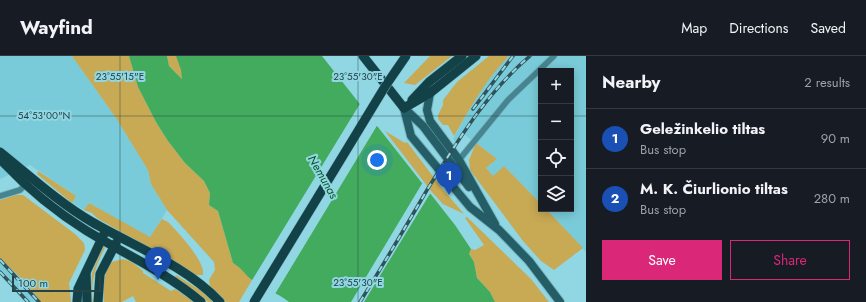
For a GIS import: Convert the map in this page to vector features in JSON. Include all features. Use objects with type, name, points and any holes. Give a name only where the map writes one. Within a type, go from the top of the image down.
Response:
[{"type":"main road","points":[[363,56],[404,108],[423,126],[482,203]]},
{"type":"main road","points":[[254,302],[386,85],[406,56]]},
{"type":"main road","points":[[404,108],[429,82],[462,56]]},
{"type":"main road","points":[[404,108],[430,93],[476,56]]},
{"type":"main road","points":[[430,93],[427,110],[430,121],[459,160],[482,203],[499,230]]},
{"type":"main road","points":[[404,108],[410,136],[470,207],[499,230],[529,261],[560,302]]},
{"type":"main road","points":[[0,152],[59,201],[189,276],[220,302]]},
{"type":"main road","points":[[0,159],[25,185],[59,212],[100,239],[165,276],[201,302]]},
{"type":"main road","points":[[77,302],[78,289],[100,239],[106,229]]},
{"type":"main road","points":[[98,302],[100,274],[120,236]]},
{"type":"main road","points":[[86,272],[87,302]]},
{"type":"street","points":[[459,160],[508,100],[554,56]]},
{"type":"street","points":[[0,196],[20,190],[25,185]]},
{"type":"shaded area","points":[[0,56],[72,56],[116,118],[148,170],[151,184],[167,210],[150,238],[89,203],[84,210],[72,203],[76,196],[30,165],[0,179]]},
{"type":"shaded area","points":[[72,56],[129,56],[138,87],[156,122],[185,163],[204,181],[210,193],[209,205],[218,211],[233,263],[243,269],[252,280],[239,302],[226,302],[210,288],[209,280],[215,270],[214,262],[167,210],[151,184],[148,170],[116,118]]},
{"type":"shaded area","points":[[167,56],[176,56],[179,60],[183,80],[169,66]]},
{"type":"shaded area","points":[[430,56],[452,56],[415,85],[404,83]]},
{"type":"shaded area","points":[[489,56],[509,56],[493,74],[472,104],[454,136],[448,125],[443,125],[438,119],[438,115],[443,105],[443,100],[457,82]]},
{"type":"shaded area","points":[[509,56],[586,56],[586,252],[549,212],[574,212],[574,68],[538,68],[538,201],[504,166],[493,177],[486,168],[497,159],[464,134],[457,144],[453,139],[478,94],[498,67]]},
{"type":"shaded area","points":[[385,131],[405,143],[407,142],[441,187],[464,214],[443,204],[431,191]]},
{"type":"shaded area","points":[[476,143],[497,159],[486,168],[493,176],[504,166],[538,201],[538,212],[549,212],[583,248],[554,270],[541,261],[523,241],[470,170],[469,160]]},
{"type":"shaded area","points":[[38,171],[76,196],[72,203],[37,174]]},
{"type":"shaded area","points":[[16,195],[23,195],[75,234],[84,243],[85,250],[69,283],[71,302],[41,302],[24,281],[0,258],[0,200]]},
{"type":"shaded area","points":[[89,203],[150,237],[162,219],[168,222],[184,239],[196,255],[203,269],[203,275],[195,275],[97,218],[92,213],[84,210]]},
{"type":"shaded area","points":[[467,217],[531,279],[549,302],[495,302],[490,292],[477,278],[474,262],[469,254],[471,249],[475,250],[484,245],[465,218]]},
{"type":"shaded area","points":[[103,246],[105,248],[96,267],[93,281],[93,302],[90,302],[92,273]]},
{"type":"shaded area","points":[[0,258],[24,281],[41,302],[25,302],[0,275]]},
{"type":"shaded area","points":[[123,259],[132,262],[143,271],[143,273],[171,291],[175,289],[194,302],[136,302],[133,296],[122,302],[104,302],[103,287],[106,271],[112,262]]},
{"type":"shaded area","points":[[176,275],[200,290],[213,302],[208,302],[175,277]]},
{"type":"water","name":"Nemunas","points":[[129,56],[167,56],[169,66],[182,79],[181,70],[176,56],[322,56],[455,225],[471,249],[469,254],[474,262],[477,278],[490,292],[495,302],[289,302],[256,283],[233,263],[218,211],[209,205],[210,193],[204,181],[185,163],[156,122],[138,87]]},
{"type":"pier","points":[[361,102],[378,124],[275,294],[251,282]]},
{"type":"pier","points":[[423,182],[431,192],[364,302],[351,302]]},
{"type":"railway","points":[[473,109],[513,56]]},
{"type":"railway","points":[[360,302],[461,136],[486,102],[514,70],[530,56]]},
{"type":"railway","points":[[0,260],[39,302]]},
{"type":"railway","points":[[0,272],[28,302]]},
{"type":"place","name":"Geležinkelio tiltas","points":[[449,195]]},
{"type":"place","name":"M. K. Čiurlionio tiltas","points":[[158,280]]}]
